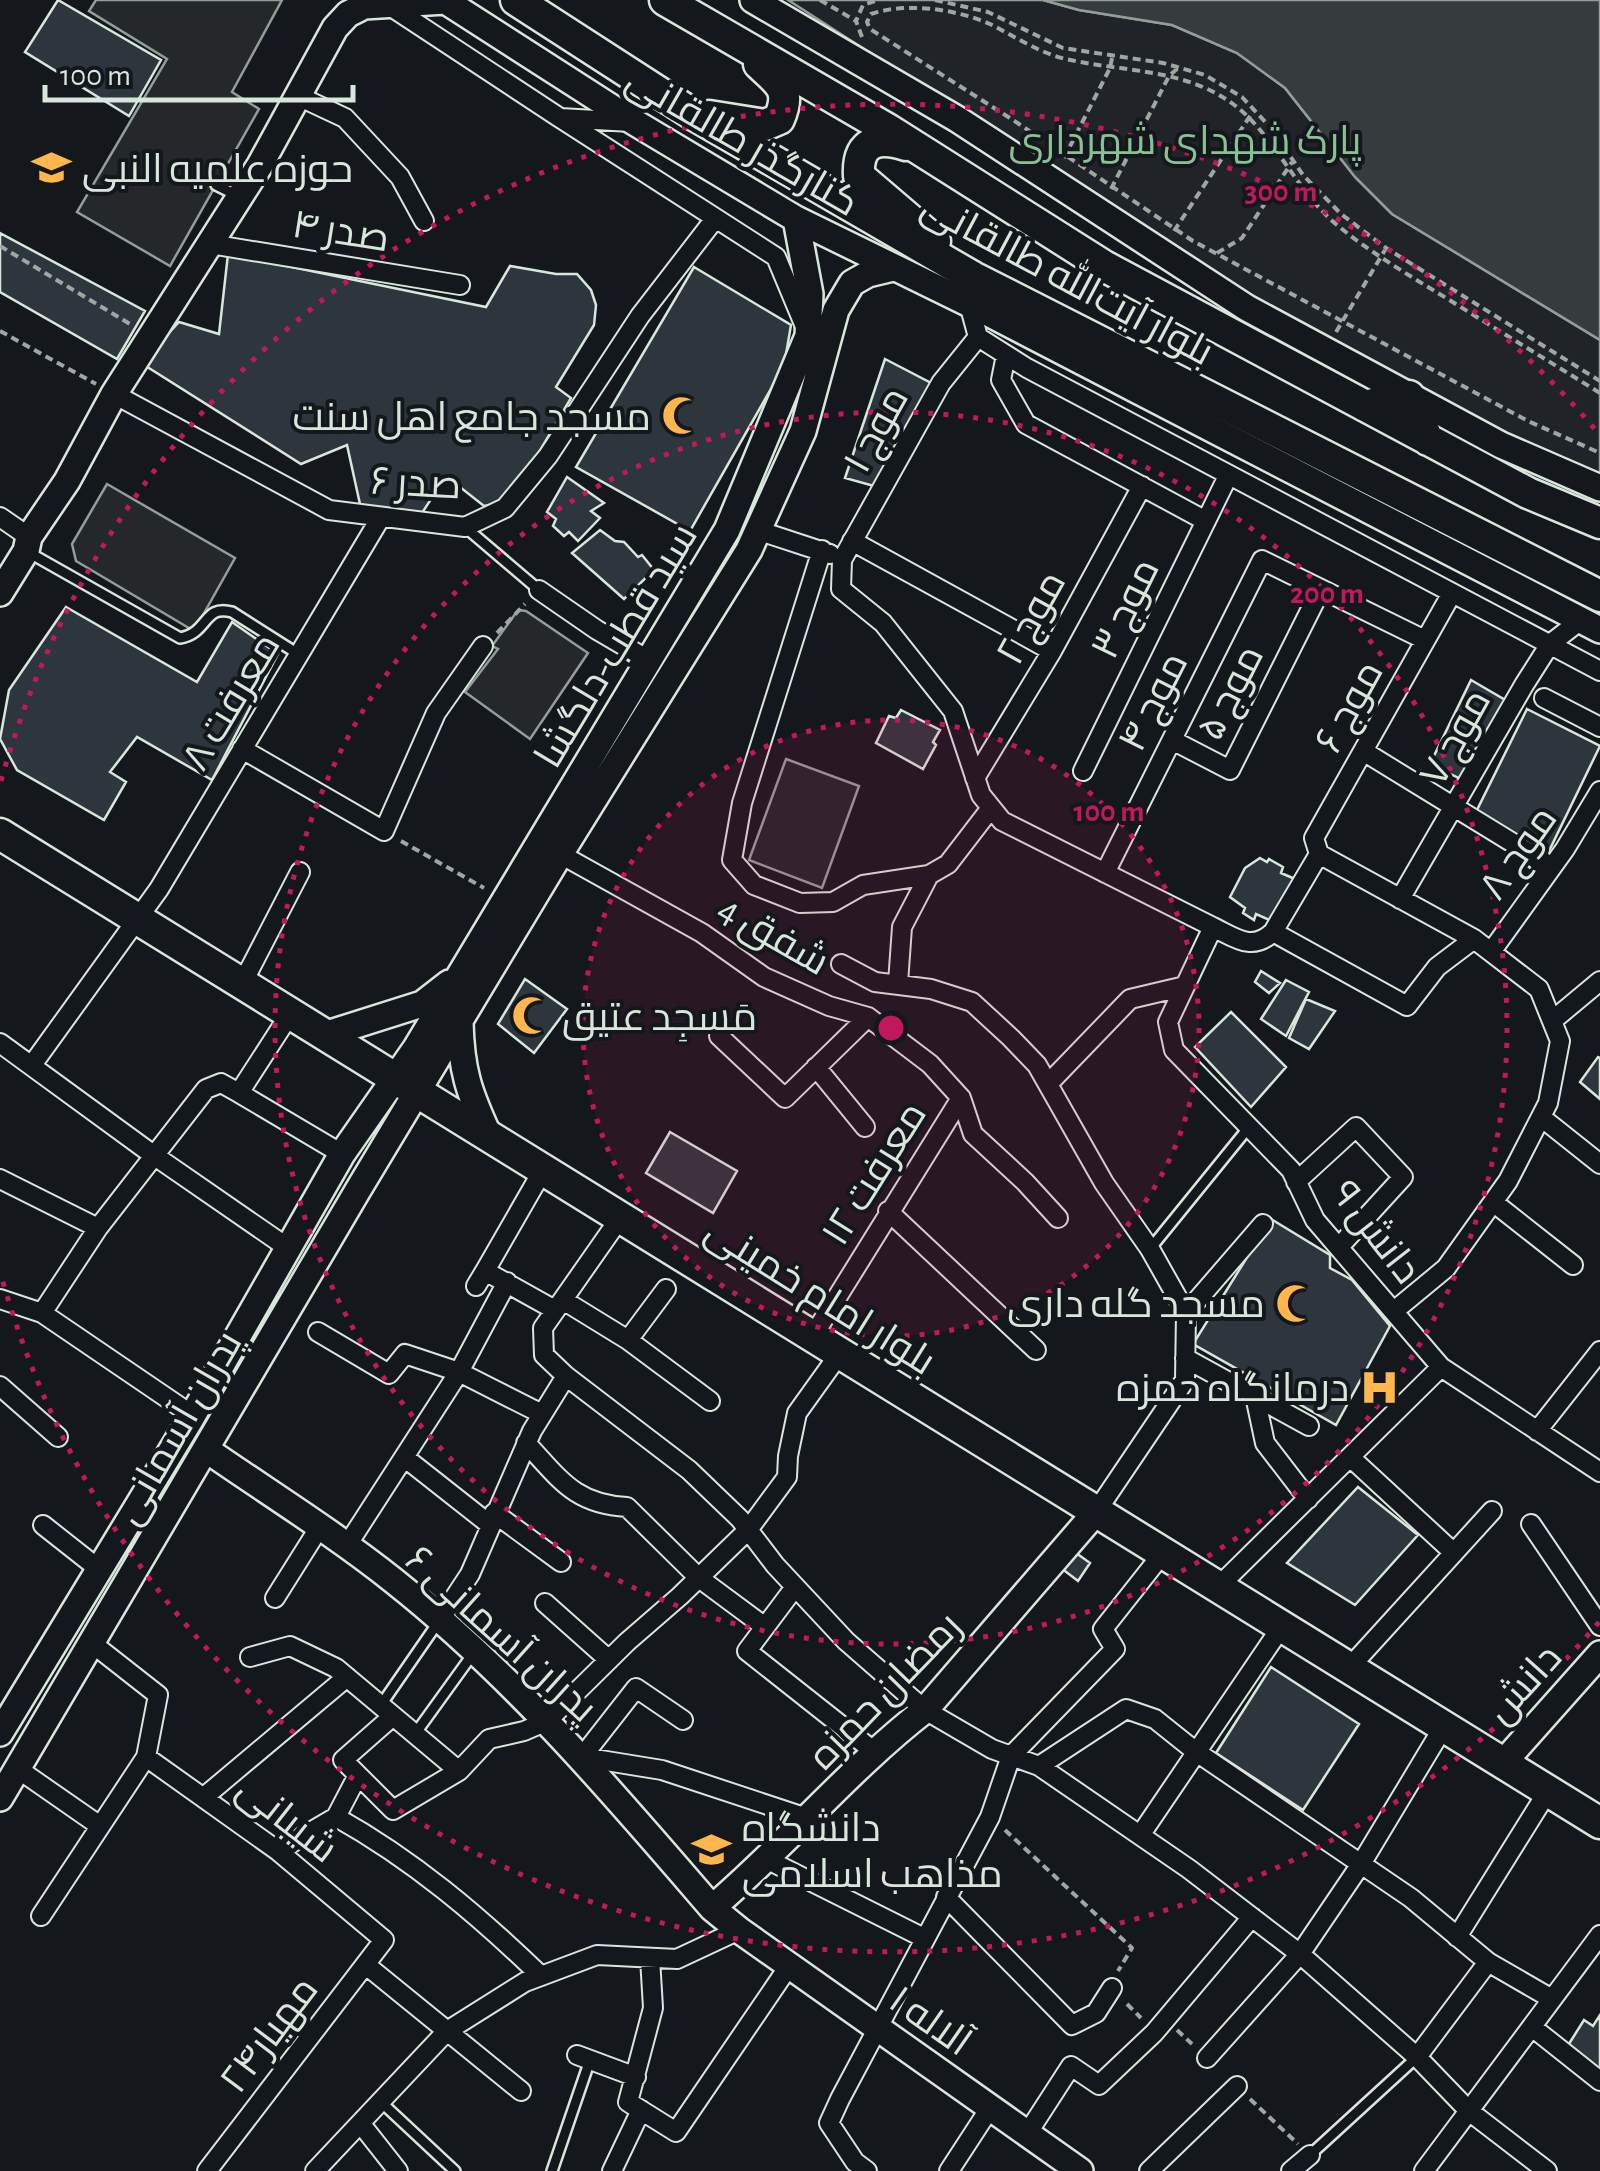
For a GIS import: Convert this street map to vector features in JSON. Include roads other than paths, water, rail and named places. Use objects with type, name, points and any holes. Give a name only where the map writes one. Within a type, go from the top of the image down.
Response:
[{"type":"main road","name":"بلوار آیت‌الله طالقانی","points":[[516,0],[971,291],[1220,404],[1600,596]]},
{"type":"main road","name":"بلوار آیت‌الله طالقانی","points":[[665,0],[1104,266],[1528,493],[1600,523]]},
{"type":"main road","points":[[753,0],[957,119],[1247,308],[1501,445],[1600,488]]},
{"type":"main road","points":[[0,593],[114,394],[210,244],[228,190],[260,165],[336,28],[348,14],[364,6],[445,1]]},
{"type":"main road","name":"کنارگذر طالقانی","points":[[445,1],[634,122],[796,219],[894,268],[971,291],[1169,406],[1590,625]]},
{"type":"main road","points":[[691,113],[765,125],[779,118],[786,103],[782,86],[729,38]]},
{"type":"main road","points":[[914,148],[880,140],[868,144],[861,155],[859,176],[913,220],[971,291]]},
{"type":"main road","name":"سید قطب-دلگشا","points":[[407,1086],[460,1021],[560,854],[650,661],[727,530],[808,336],[810,294],[796,219]]},
{"type":"main road","name":"سید قطب-دلگشا","points":[[407,1086],[460,974],[506,900],[599,770],[760,530],[803,430],[836,310],[852,284],[868,274],[894,268]]},
{"type":"main road","points":[[1365,406],[1409,396]]},
{"type":"main road","points":[[1409,396],[1428,440]]},
{"type":"main road","points":[[1169,406],[1220,404]]},
{"type":"main road","name":"بلوار امام خمینی","points":[[0,834],[1600,1823]]},
{"type":"main road","points":[[324,1035],[422,1004],[460,974]]},
{"type":"main road","points":[[460,1021],[460,1062],[470,1097],[488,1136]]},
{"type":"main road","name":"پدران آسمانی","points":[[0,1733],[192,1416],[342,1154],[407,1086]]},
{"type":"main road","name":"پدران آسمانی","points":[[0,1798],[358,1190],[407,1086]]},
{"type":"main road","name":"پدران آسمانی ۶","points":[[207,1450],[394,1580],[474,1652],[582,1757],[712,1908],[738,1930]]},
{"type":"main road","name":"رمضان حمزه","points":[[712,1908],[926,1710],[1096,1512]]},
{"type":"main road","name":"دانش","points":[[1503,1763],[1600,1654]]},
{"type":"main road","name":"آلاله ۱","points":[[738,1930],[1080,2171]]},
{"type":"street","points":[[390,6],[776,257],[808,336]]},
{"type":"street","points":[[298,96],[345,118],[400,177],[424,221]]},
{"type":"street","points":[[560,118],[634,122]]},
{"type":"street","name":"صدر ۶","points":[[114,394],[329,510],[465,526],[505,508],[548,456],[640,316],[714,220]]},
{"type":"street","name":"صدر ۴","points":[[210,244],[460,285]]},
{"type":"street","points":[[971,291],[978,337],[1006,354],[1228,476],[1600,670]]},
{"type":"street","name":"موج ۱","points":[[842,560],[941,382],[978,337]]},
{"type":"street","points":[[1006,354],[1002,380],[1026,424],[1206,521]]},
{"type":"street","name":"موج ۳","points":[[1083,770],[1228,476]]},
{"type":"street","name":"موج ۲","points":[[975,778],[1052,650],[1142,486]]},
{"type":"street","name":"معرفت ۸","points":[[32,1066],[138,920],[380,516]]},
{"type":"street","points":[[0,517],[27,544]]},
{"type":"street","points":[[760,530],[842,560],[842,590],[883,623],[953,711],[981,795],[1002,821],[1251,945],[1263,942],[1273,932],[1407,1006],[1438,967],[1474,939]]},
{"type":"street","points":[[852,541],[1052,650]]},
{"type":"street","points":[[822,550],[742,803],[732,860],[754,885],[800,902],[833,902],[864,885],[929,874],[948,864],[991,808]]},
{"type":"street","name":"موج ۴","points":[[1105,873],[1262,560],[1321,589]]},
{"type":"street","points":[[1321,589],[1425,640]]},
{"type":"street","name":"موج ۵","points":[[1172,740],[1230,770],[1321,589]]},
{"type":"street","points":[[539,590],[650,661]]},
{"type":"street","name":"موج ۶","points":[[1273,932],[1318,854],[1314,838],[1452,594]]},
{"type":"street","name":"موج ۷","points":[[1400,899],[1550,644],[1590,625]]},
{"type":"street","points":[[242,750],[384,831],[436,713],[483,646]]},
{"type":"street","points":[[1544,698],[1600,726]]},
{"type":"street","points":[[1363,751],[1552,867]]},
{"type":"street","name":"موج ۸","points":[[1490,952],[1552,867],[1600,791]]},
{"type":"street","name":"شفق 4","points":[[560,854],[702,933],[764,977],[830,1006],[868,1017],[930,1064],[961,1098],[973,1134],[1058,1218]]},
{"type":"street","points":[[1318,854],[1474,939],[1540,989],[1560,1041],[1548,1103],[1508,1181],[1446,1268],[1394,1310]]},
{"type":"street","points":[[242,984],[300,872]]},
{"type":"street","points":[[898,984],[902,928],[929,874]]},
{"type":"street","name":"دانش ۹","points":[[1213,927],[1168,1022],[1174,1050],[1291,1170],[1315,1220],[1442,1367],[1600,1472]]},
{"type":"street","points":[[841,964],[875,982],[931,989],[972,1002],[1037,1065],[1104,1183],[1150,1249],[1186,1313],[1185,1380],[1096,1512]]},
{"type":"street","points":[[1552,1021],[1600,981]]},
{"type":"street","points":[[1048,1084],[1130,999],[1185,986]]},
{"type":"street","points":[[239,1093],[290,1014]]},
{"type":"street","points":[[719,1036],[785,1098],[868,1017]]},
{"type":"street","points":[[0,1043],[288,1248]]},
{"type":"street","points":[[816,1067],[864,1128]]},
{"type":"street","points":[[42,1313],[98,1228],[206,1088],[220,1083],[342,1154]]},
{"type":"street","name":"معرفت ۱۲","points":[[812,1336],[961,1098]]},
{"type":"street","points":[[1540,1117],[1600,1164]]},
{"type":"street","points":[[1296,1182],[1356,1126],[1403,1176],[1339,1247]]},
{"type":"street","points":[[542,1170],[481,1278],[506,1282],[628,1340],[710,1401]]},
{"type":"street","points":[[0,1179],[98,1228]]},
{"type":"street","points":[[1493,1202],[1574,1265]]},
{"type":"street","points":[[888,1211],[1036,1350]]},
{"type":"street","points":[[620,1218],[543,1328],[544,1355],[689,1470],[846,1641],[926,1710],[992,1749],[1039,1766],[1141,1834],[1300,1954],[1416,2057],[1470,2111],[1547,2171]]},
{"type":"street","points":[[1186,1313],[1263,1224]]},
{"type":"street","points":[[346,1547],[459,1372],[506,1282]]},
{"type":"street","points":[[628,1340],[666,1290]]},
{"type":"street","points":[[0,1299],[42,1313],[192,1416]]},
{"type":"street","points":[[318,1332],[389,1374],[405,1354],[459,1372],[542,1414]]},
{"type":"street","points":[[1538,1431],[1600,1351]]},
{"type":"street","points":[[387,1711],[343,1760],[393,1810],[459,1771],[489,1739],[524,1732],[547,1721],[748,1530],[787,1477],[797,1413],[840,1353]]},
{"type":"street","points":[[1185,1358],[1308,1426]]},
{"type":"street","points":[[1218,1587],[1442,1367]]},
{"type":"street","points":[[439,1621],[470,1574],[526,1443],[566,1376]]},
{"type":"street","points":[[0,1386],[58,1438]]},
{"type":"street","points":[[1255,1396],[1265,1443],[1308,1498]]},
{"type":"street","points":[[526,1443],[574,1494],[602,1505],[627,1506],[699,1578],[765,1627]]},
{"type":"street","points":[[404,1457],[561,1562]]},
{"type":"street","points":[[1350,1457],[1454,1553]]},
{"type":"street","points":[[1349,1668],[1492,1511]]},
{"type":"street","points":[[1532,1524],[1600,1626]]},
{"type":"street","points":[[43,1525],[100,1570]]},
{"type":"street","points":[[275,1598],[319,1528]]},
{"type":"street","points":[[867,2171],[855,2162],[829,2124],[990,1817],[1011,1756],[1115,1649],[1104,1629],[1163,1553]]},
{"type":"street","points":[[795,1587],[747,1651],[876,1753]]},
{"type":"street","points":[[545,1603],[609,1660]]},
{"type":"street","points":[[1141,1834],[1282,1626]]},
{"type":"street","points":[[41,1916],[146,1757],[158,1695],[93,1644]]},
{"type":"street","points":[[250,1658],[290,1646],[336,1668],[459,1771]]},
{"type":"street","points":[[204,1797],[347,1677]]},
{"type":"street","points":[[683,1720],[636,1688],[582,1757],[662,1770],[810,1819]]},
{"type":"street","points":[[1039,1766],[1126,1709],[1155,1719],[1195,1751],[1412,1898],[1488,1962],[1552,1999]]},
{"type":"street","points":[[1206,2058],[1300,1954],[1361,1864],[1444,1726]]},
{"type":"street","name":"شیبانی","points":[[146,1757],[278,1851],[384,1940]]},
{"type":"street","points":[[18,1770],[100,1826]]},
{"type":"street","points":[[278,1851],[336,1817],[358,1775]]},
{"type":"street","points":[[1458,1937],[1548,1791]]},
{"type":"street","points":[[336,1817],[382,1843],[474,1912],[541,1976]]},
{"type":"street","points":[[768,1860],[924,1938]]},
{"type":"street","points":[[946,1897],[1072,2025],[1096,2013],[1112,1988]]},
{"type":"street","points":[[1027,2134],[1071,2066],[1099,2085],[1154,2033],[1252,1917]]},
{"type":"street","points":[[315,2171],[447,2030],[525,1982],[597,1955],[677,1960],[738,1930]]},
{"type":"street","points":[[1424,2171],[1600,1934]]},
{"type":"street","name":"مهیار۲۴","points":[[208,2171],[384,1940]]},
{"type":"street","points":[[650,1958],[653,2008],[628,2102],[676,2132],[789,1966]]},
{"type":"street","points":[[1416,2057],[1488,1962]]},
{"type":"street","points":[[366,1965],[521,2091]]},
{"type":"street","points":[[1532,2027],[1600,2081]]},
{"type":"street","points":[[584,2058],[636,2077]]},
{"type":"street","points":[[1149,2171],[1237,2086]]},
{"type":"street","points":[[949,2171],[990,2108]]},
{"type":"street","points":[[612,2171],[641,2110]]},
{"type":"street","points":[[361,2124],[398,2171]]},
{"type":"street","points":[[1291,2171],[1310,2155]]},
{"type":"lane","points":[[465,526],[539,590]]},
{"type":"lane","points":[[27,544],[180,638],[198,632],[212,611],[220,609],[232,612],[298,654]]},
{"type":"lane","points":[[1150,1249],[1249,1127]]},
{"type":"lane","points":[[387,1711],[439,1621]]},
{"type":"lane","points":[[415,1734],[474,1652]]},
{"type":"lane","points":[[1310,2155],[1416,2057]]},
{"type":"lane","points":[[552,2171],[584,2058]]},
{"type":"lane","points":[[381,2102],[455,2171]]},
{"type":"place","name":"حوزه علمیه النبی","points":[[52,168]]},
{"type":"place","name":"مسجد جامع اهل سنت","points":[[681,416]]},
{"type":"place","name":"مَسجِد عتیق","points":[[532,1016]]},
{"type":"place","name":"مسجد گله داری","points":[[1295,1303]]},
{"type":"place","name":"درمانگاه حمزه","points":[[1379,1387]]},
{"type":"place","name":"دانشگاه مذاهب اسلامی","points":[[712,1850]]},
{"type":"park label","name":"پارک شهدای شهرداری","points":[[1185,140]]}]
